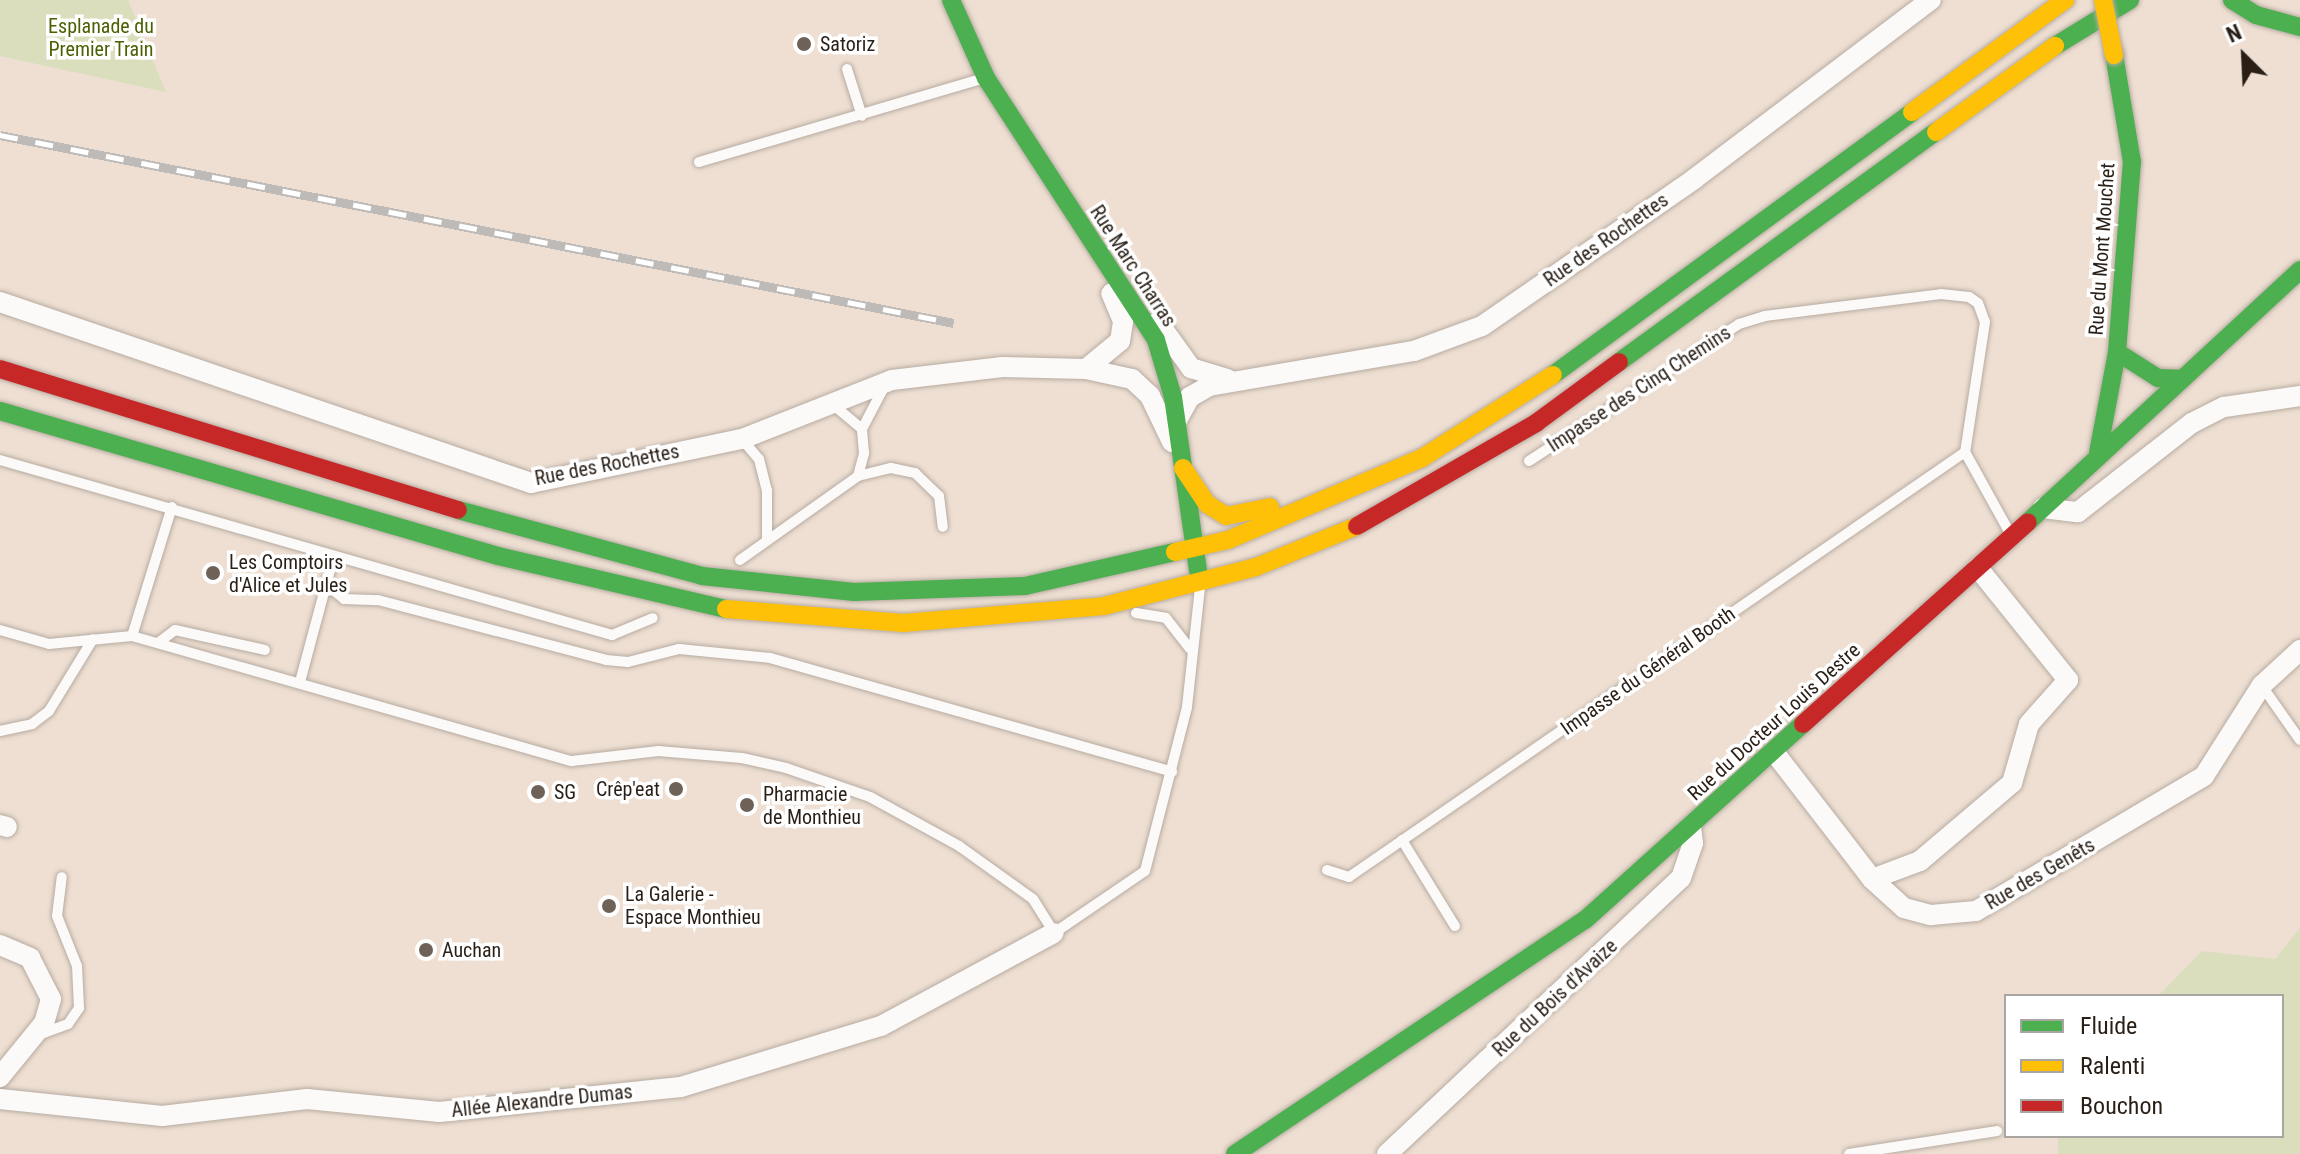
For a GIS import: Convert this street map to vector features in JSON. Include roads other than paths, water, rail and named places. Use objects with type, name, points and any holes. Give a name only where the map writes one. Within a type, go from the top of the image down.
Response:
[{"type":"main road","name":"Rue Marc Charras","points":[[951,0],[986,78],[1156,340],[1176,422],[1200,584]]},
{"type":"main road","points":[[0,369],[544,536],[750,584],[854,592],[966,592],[1098,572],[1197,550],[1295,515],[1422,458],[1519,400],[2065,0]]},
{"type":"main road","name":"Rue du Mont Mouchet","points":[[2098,453],[2117,352],[2132,162],[2103,0]]},
{"type":"main road","points":[[0,411],[641,595],[835,622],[1013,617],[1104,606],[1200,584],[1367,522],[1451,477],[1536,423],[2116,0]]},
{"type":"main road","points":[[2055,46],[2130,0]]},
{"type":"main road","points":[[2232,0],[2256,15],[2300,27]]},
{"type":"main road","name":"Rue du Docteur Louis Destre","points":[[1235,1154],[1585,920],[1978,568],[2098,453],[2300,270]]},
{"type":"main road","points":[[2117,352],[2132,366],[2158,378],[2181,379]]},
{"type":"main road","points":[[1182,464],[1207,504],[1236,517],[1379,466],[1422,458]]},
{"type":"main road","points":[[1200,584],[1216,562],[1291,536],[1378,496],[1400,483],[1422,458]]},
{"type":"main road","points":[[1013,617],[1056,599],[1179,569],[1197,550]]},
{"type":"street","name":"Rue des Rochettes","points":[[1176,422],[1183,404],[1198,390],[1235,380],[1414,351],[1482,326],[1694,179],[1931,0]]},
{"type":"street","points":[[1086,369],[1111,354],[1123,331],[1121,313],[1092,241]]},
{"type":"street","name":"Rue des Rochettes","points":[[1124,287],[1156,320],[1191,368],[1235,380]]},
{"type":"street","name":"Rue des Rochettes","points":[[0,302],[531,483],[742,439],[892,380],[1002,367],[1086,369],[1120,374],[1143,387],[1182,464]]},
{"type":"street","points":[[2043,508],[2078,512],[2192,423],[2224,407],[2300,396]]},
{"type":"street","points":[[1872,879],[1920,861],[2012,783],[2029,724],[2068,680],[1978,568]]},
{"type":"street","name":"Rue des Genêts","points":[[1774,752],[1872,879],[1904,908],[1931,915],[1976,911],[2204,776],[2262,685],[2300,650]]},
{"type":"street","name":"Rue du Bois d'Avaize","points":[[1387,1154],[1681,878],[1693,843],[1691,826]]},
{"type":"street","name":"Allée Alexandre Dumas","points":[[0,1099],[162,1116],[307,1099],[439,1112],[681,1087],[881,1026],[1054,933]]},
{"type":"street","points":[[0,945],[18,949],[44,976],[51,999],[36,1036],[0,1077]]},
{"type":"lane","points":[[847,69],[862,116]]},
{"type":"lane","points":[[699,162],[986,78]]},
{"type":"lane","name":"Impasse des Cinq Chemins","points":[[1529,461],[1739,324],[1765,316],[1941,294],[1969,297],[1978,303],[1985,322],[1965,452]]},
{"type":"lane","points":[[858,476],[864,453],[862,429],[868,410],[892,380]]},
{"type":"lane","points":[[831,403],[862,429]]},
{"type":"lane","points":[[742,439],[759,459],[767,490],[767,539]]},
{"type":"lane","points":[[1965,452],[2012,537]]},
{"type":"lane","name":"Impasse du Général Booth","points":[[1327,870],[1349,877],[1965,452]]},
{"type":"lane","points":[[0,460],[172,507],[296,544],[333,559],[612,635],[653,618]]},
{"type":"lane","points":[[740,560],[858,476],[891,468],[915,473],[939,496],[943,527]]},
{"type":"lane","points":[[132,636],[172,507]]},
{"type":"lane","points":[[300,682],[333,559]]},
{"type":"lane","points":[[0,630],[49,644],[132,636],[572,761],[648,751],[698,752],[823,780],[918,821],[996,869],[1033,899],[1054,933],[1145,871],[1187,707],[1190,649],[1200,584]]},
{"type":"lane","points":[[327,585],[344,599],[378,600],[606,660],[628,662],[679,649],[770,658],[1172,772]]},
{"type":"lane","points":[[1084,622],[1159,615],[1173,624],[1190,649]]},
{"type":"lane","points":[[1013,617],[1042,625]]},
{"type":"lane","points":[[158,643],[175,630],[265,650]]},
{"type":"lane","points":[[0,731],[32,724],[49,711],[93,639]]},
{"type":"lane","points":[[2262,685],[2300,740]]},
{"type":"lane","points":[[1402,840],[1455,926]]},
{"type":"lane","points":[[36,1036],[68,1024],[79,1008],[77,966],[57,916],[62,877]]},
{"type":"lane","points":[[1849,1154],[1997,1131]]},
{"type":"railway","points":[[0,135],[954,323]]},
{"type":"place","name":"Satoriz","points":[[804,44]]},
{"type":"place","name":"Les Comptoirs d'Alice et Jules","points":[[213,573]]},
{"type":"place","name":"Crêp'eat","points":[[676,789]]},
{"type":"place","name":"SG","points":[[538,792]]},
{"type":"place","name":"Pharmacie de Monthieu","points":[[747,805]]},
{"type":"place","name":"La Galerie - Espace Monthieu","points":[[609,906]]},
{"type":"place","name":"Auchan","points":[[426,950]]},
{"type":"park label","name":"Esplanade du Premier Train","points":[[101,38]]}]
